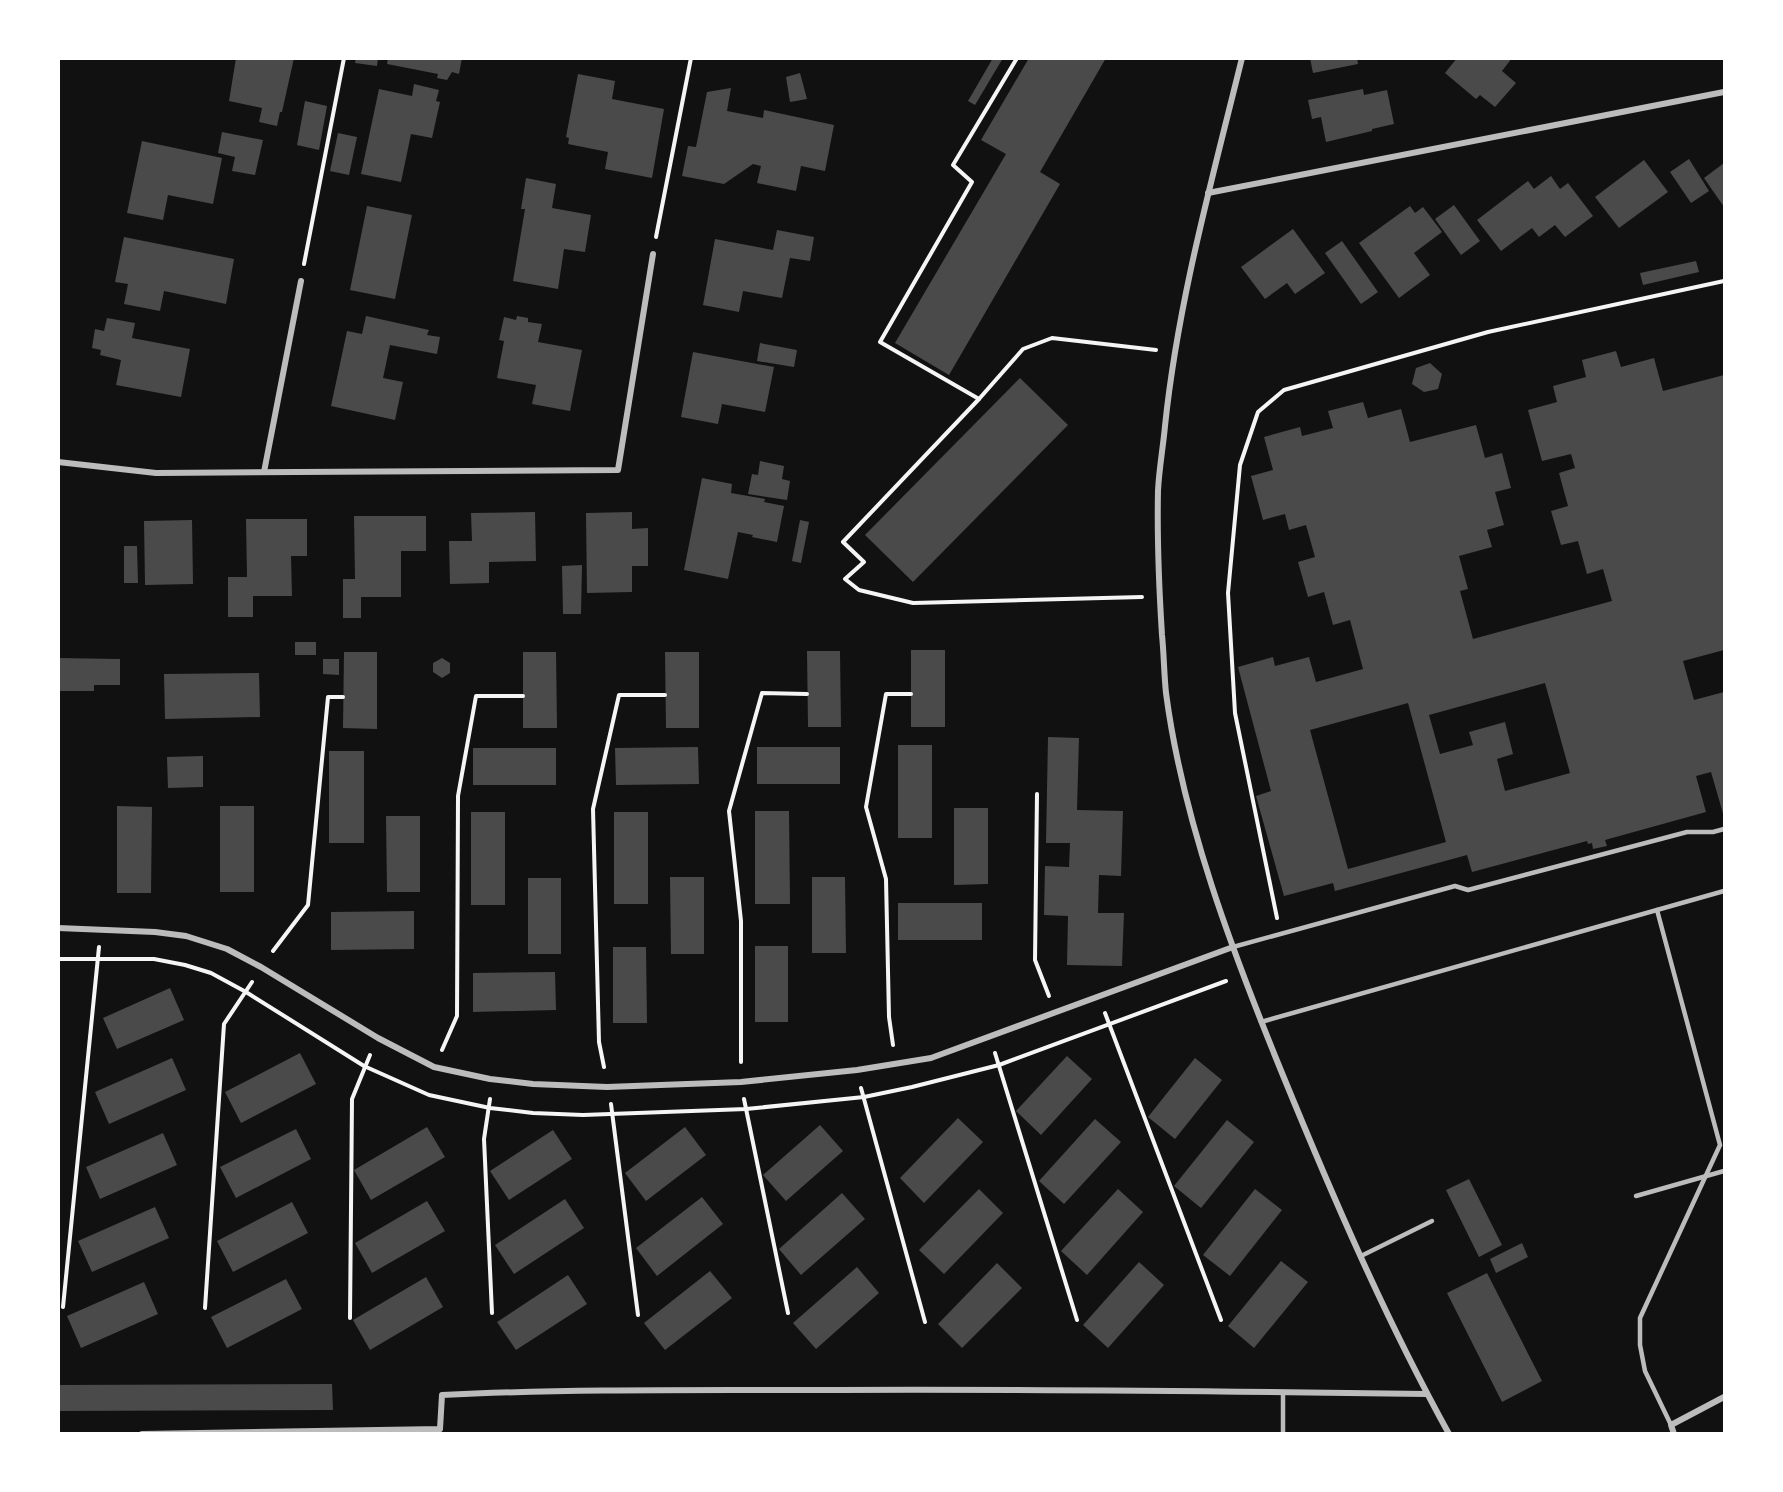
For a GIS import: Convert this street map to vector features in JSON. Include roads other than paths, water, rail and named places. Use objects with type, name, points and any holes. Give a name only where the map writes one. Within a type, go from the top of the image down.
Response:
[{"type":"street","points":[[1242,58],[1194,249],[1174,352],[1158,489],[1160,597],[1166,692],[1179,764],[1204,859],[1261,1022],[1322,1172],[1360,1256],[1449,1434]]},
{"type":"street","points":[[1209,193],[1725,92]]},
{"type":"street","points":[[58,462],[156,472],[618,470],[653,254]]},
{"type":"street","points":[[264,472],[301,281]]},
{"type":"street","points":[[58,928],[155,932],[186,936],[227,949],[378,1038],[434,1067],[490,1079],[533,1084],[607,1087],[741,1082],[857,1070],[931,1058],[1100,998],[1233,947]]},
{"type":"street","points":[[142,1434],[440,1429],[442,1395],[494,1392],[977,1389],[1427,1394]]},
{"type":"street","points":[[1674,1434],[1671,1425],[1725,1396]]},
{"type":"lane","points":[[1233,947],[1455,886],[1468,890],[1687,832],[1713,832],[1725,829]]},
{"type":"lane","points":[[1261,1022],[1725,891]]},
{"type":"lane","points":[[1658,910],[1720,1145],[1640,1318],[1640,1345],[1645,1371],[1671,1425]]},
{"type":"lane","points":[[1636,1196],[1725,1171]]},
{"type":"lane","points":[[1360,1256],[1431,1221]]},
{"type":"lane","points":[[1283,1392],[1283,1434]]}]
